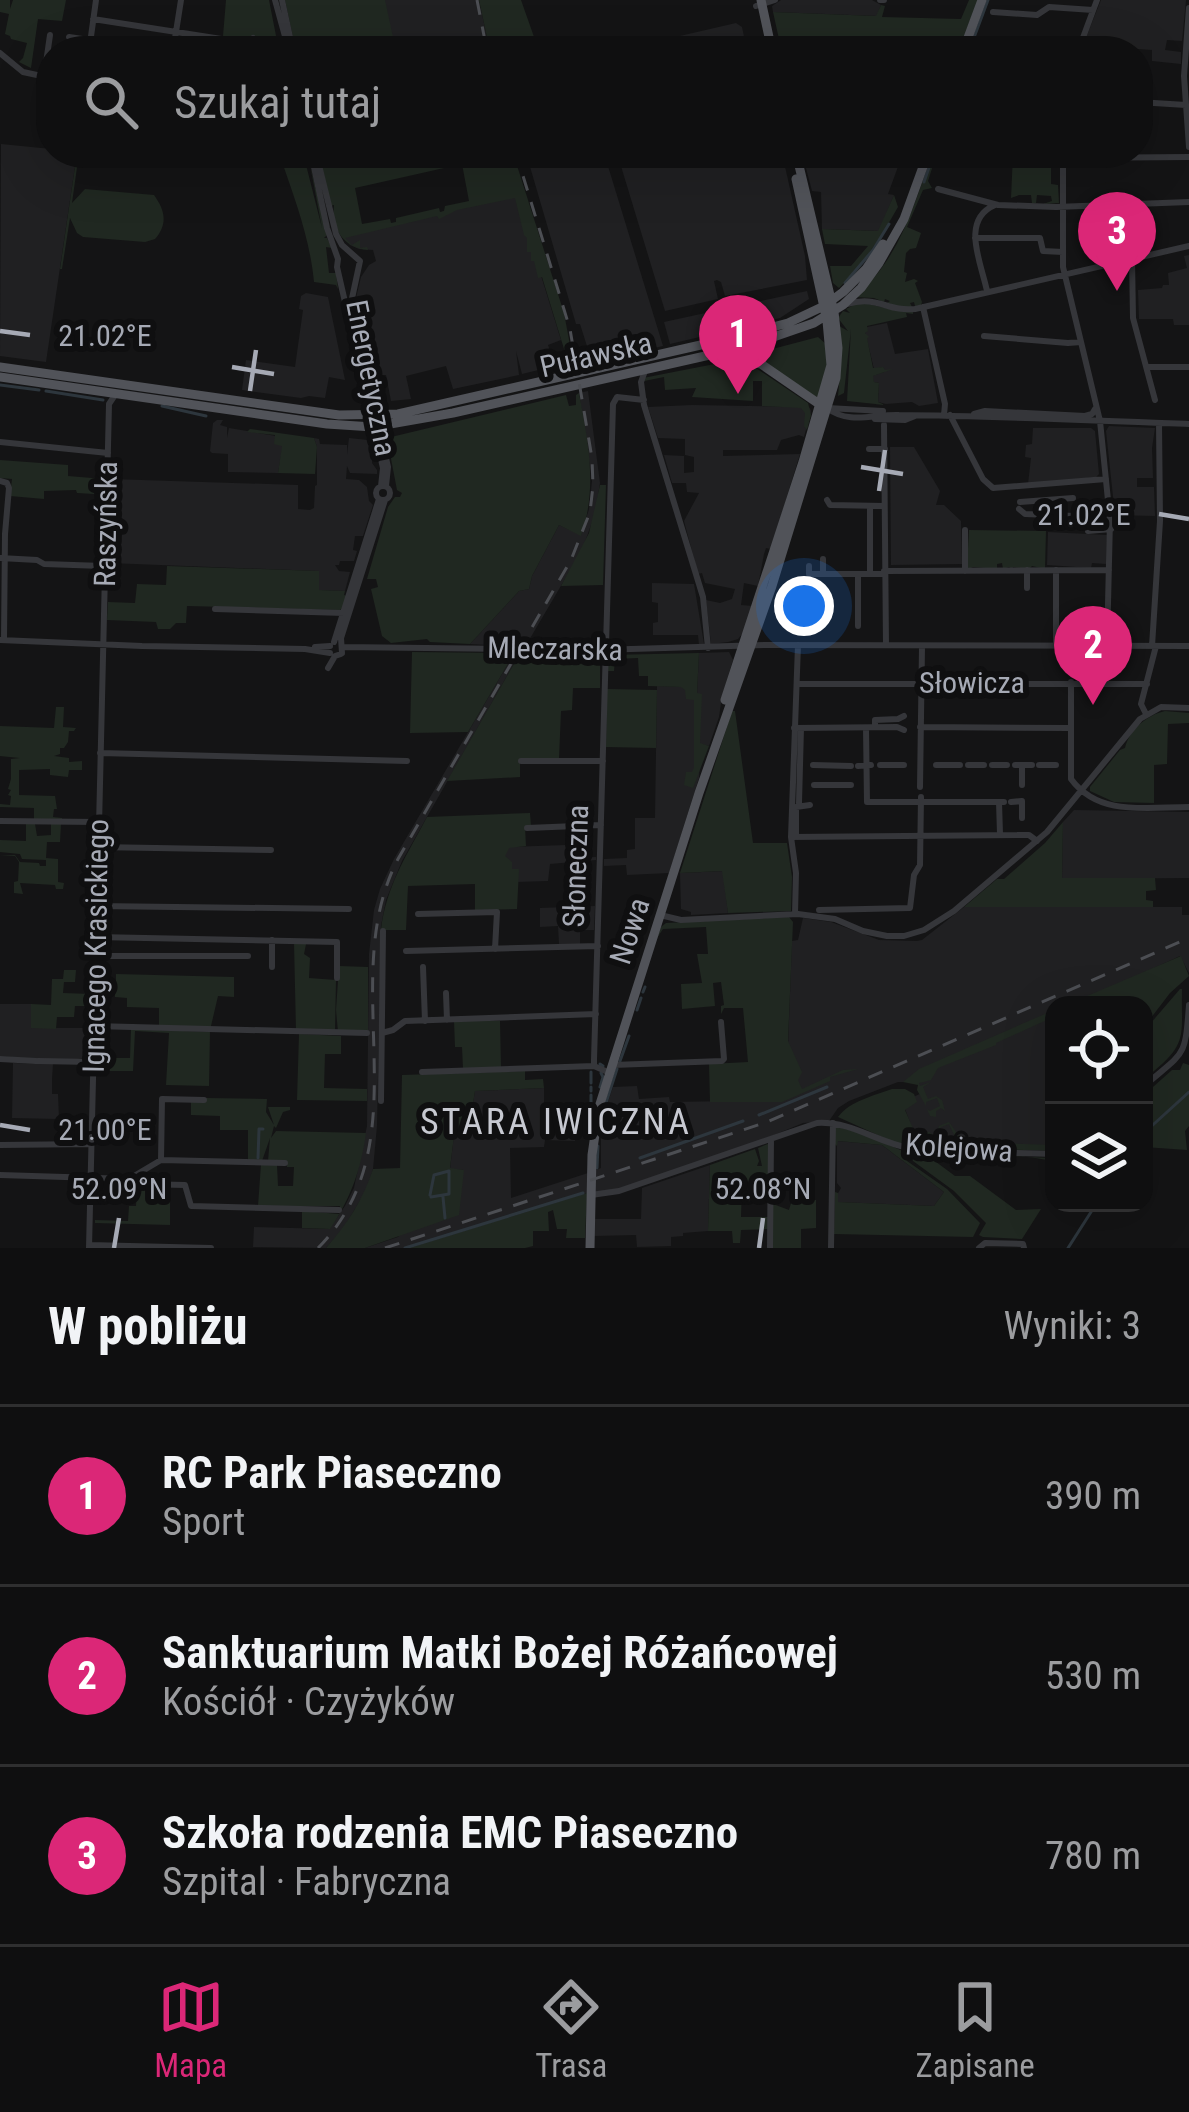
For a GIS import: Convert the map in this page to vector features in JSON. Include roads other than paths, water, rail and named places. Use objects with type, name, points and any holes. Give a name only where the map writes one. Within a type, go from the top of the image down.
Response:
[{"type":"main road","points":[[969,36],[982,0]]},
{"type":"main road","points":[[758,3],[766,36]]},
{"type":"main road","points":[[747,646],[758,628],[829,405],[832,308],[797,168]]},
{"type":"main road","points":[[832,308],[882,248],[920,168]]},
{"type":"main road","name":"Puławska","points":[[373,416],[470,409],[774,339],[832,308]]},
{"type":"main road","name":"Puławska","points":[[0,377],[356,422],[742,336],[832,308]]},
{"type":"main road","points":[[700,356],[753,361],[829,405]]},
{"type":"main road","name":"Puławska","points":[[0,367],[356,422]]},
{"type":"main road","points":[[747,646],[829,405]]},
{"type":"main road","name":"Nowa","points":[[591,1195],[597,1117],[747,646]]},
{"type":"main road","points":[[590,1248],[591,1195]]},
{"type":"street","points":[[91,36],[96,0]]},
{"type":"street","points":[[175,36],[181,0]]},
{"type":"street","points":[[278,0],[287,36]]},
{"type":"street","points":[[758,3],[775,0]]},
{"type":"street","points":[[1083,36],[1097,0]]},
{"type":"street","points":[[993,12],[1036,14],[1049,7],[1093,10]]},
{"type":"street","points":[[1189,8],[1185,66],[1189,147]]},
{"type":"street","points":[[93,19],[202,36]]},
{"type":"street","points":[[0,52],[23,72],[36,75]]},
{"type":"street","points":[[1153,102],[1186,105]]},
{"type":"street","points":[[1153,157],[1189,158]]},
{"type":"street","name":"Energetyczna","points":[[316,168],[388,467],[383,486],[390,492],[382,499],[334,649]]},
{"type":"street","name":"Energetyczna","points":[[317,168],[338,240],[358,258],[351,303],[373,416]]},
{"type":"street","points":[[1063,168],[1063,252],[1100,421],[1111,529],[1107,646]]},
{"type":"street","points":[[938,189],[998,205],[1189,202]]},
{"type":"street","points":[[983,200],[984,210]]},
{"type":"street","points":[[987,291],[975,223],[984,210],[998,205]]},
{"type":"street","points":[[975,238],[1040,238],[1043,251],[1063,252]]},
{"type":"street","name":"Puławska","points":[[832,308],[868,299],[902,310],[923,307],[1189,246]]},
{"type":"street","name":"Energetyczna","points":[[338,259],[350,252]]},
{"type":"street","points":[[1132,259],[1132,318],[1155,400]]},
{"type":"street","name":"Energetyczna","points":[[340,272],[350,276],[359,269]]},
{"type":"street","points":[[923,307],[947,415],[983,479],[993,488],[1106,479]]},
{"type":"street","points":[[985,336],[1081,342]]},
{"type":"street","points":[[1147,367],[1189,367]]},
{"type":"street","points":[[647,368],[641,382],[644,400],[703,598],[708,648]]},
{"type":"street","points":[[627,373],[641,382]]},
{"type":"street","points":[[84,389],[109,404],[118,394]]},
{"type":"street","name":"Słoneczna","points":[[594,1066],[613,406],[617,398],[644,400]]},
{"type":"street","name":"Raszyńska","points":[[103,645],[109,404]]},
{"type":"street","points":[[829,405],[851,418],[928,414]]},
{"type":"street","points":[[829,405],[852,411],[1189,424]]},
{"type":"street","points":[[972,416],[985,410],[1085,416],[1096,406]]},
{"type":"street","points":[[866,418],[882,422],[916,415]]},
{"type":"street","points":[[882,422],[886,645]]},
{"type":"street","points":[[1146,714],[1141,704],[1154,646],[1159,423]]},
{"type":"street","points":[[0,442],[108,453]]},
{"type":"street","points":[[869,449],[885,449]]},
{"type":"street","points":[[0,481],[9,488],[2,640]]},
{"type":"street","points":[[1073,498],[1019,506],[1025,514],[1075,516]]},
{"type":"street","points":[[827,500],[830,505],[884,506]]},
{"type":"street","points":[[870,506],[870,574]]},
{"type":"street","points":[[1088,531],[1111,529]]},
{"type":"street","points":[[965,530],[965,571]]},
{"type":"street","points":[[3,558],[105,566]]},
{"type":"street","points":[[823,559],[823,574]]},
{"type":"street","points":[[809,566],[809,574],[1110,570]]},
{"type":"street","points":[[1027,570],[1027,588]]},
{"type":"street","points":[[1056,570],[1056,646]]},
{"type":"street","points":[[858,574],[858,626]]},
{"type":"street","points":[[215,609],[346,616],[347,638],[364,648]]},
{"type":"street","name":"Energetyczna","points":[[334,649],[346,616]]},
{"type":"street","points":[[758,628],[760,638],[770,645]]},
{"type":"street","name":"Mleczarska","points":[[2,640],[305,649],[605,650],[907,643],[1189,646]]},
{"type":"street","name":"Ignacego Krasickiego","points":[[89,1246],[103,645]]},
{"type":"street","points":[[795,914],[798,646]]},
{"type":"street","points":[[920,787],[912,716],[922,683],[922,646]]},
{"type":"street","points":[[1071,682],[1063,765],[1072,782],[1100,803],[1114,807],[1189,807]]},
{"type":"street","name":"Słowicza","points":[[797,684],[1147,684]]},
{"type":"street","points":[[660,915],[681,920],[795,914],[830,918],[887,936],[918,932],[943,920],[1055,824],[1146,714],[1167,706],[1189,708]]},
{"type":"street","points":[[875,727],[875,719],[912,716]]},
{"type":"street","points":[[798,728],[1070,728]]},
{"type":"street","points":[[798,728],[806,766],[799,803]]},
{"type":"street","points":[[866,728],[865,765],[858,786],[869,802],[1005,802],[1022,791]]},
{"type":"street","points":[[100,753],[407,761]]},
{"type":"street","points":[[521,761],[603,761]]},
{"type":"street","points":[[1022,818],[1023,765]]},
{"type":"street","points":[[806,766],[1063,765]]},
{"type":"street","points":[[806,785],[858,786]]},
{"type":"street","points":[[819,910],[909,909],[920,865],[921,800]]},
{"type":"street","points":[[1000,836],[1005,802]]},
{"type":"street","points":[[793,837],[796,806],[810,805]]},
{"type":"street","points":[[0,821],[98,822]]},
{"type":"street","points":[[527,828],[601,825]]},
{"type":"street","points":[[793,837],[1000,836],[1022,831],[1037,841]]},
{"type":"street","points":[[98,847],[271,850]]},
{"type":"street","points":[[96,906],[349,909]]},
{"type":"street","points":[[418,914],[496,912],[495,949]]},
{"type":"street","points":[[381,1101],[383,931]]},
{"type":"street","points":[[95,937],[337,942],[338,978]]},
{"type":"street","points":[[233,956],[234,940]]},
{"type":"street","points":[[272,940],[272,967]]},
{"type":"street","points":[[406,951],[598,946]]},
{"type":"street","points":[[95,956],[248,956]]},
{"type":"street","points":[[423,968],[425,1021]]},
{"type":"street","points":[[446,994],[447,1020]]},
{"type":"street","points":[[1153,1079],[1182,1053],[1189,1005]]},
{"type":"street","points":[[382,1033],[403,1022],[596,1015]]},
{"type":"street","points":[[422,1072],[612,1069],[722,1061],[721,1022]]},
{"type":"street","points":[[94,1026],[367,1034]]},
{"type":"street","points":[[0,1059],[93,1062]]},
{"type":"street","points":[[161,1160],[162,1099],[204,1100]]},
{"type":"street","points":[[591,1195],[620,1191],[802,1126],[833,1123],[831,1248]]},
{"type":"street","name":"Kolejowa","points":[[833,1123],[915,1149],[1045,1154]]},
{"type":"street","points":[[770,1248],[771,1139]]},
{"type":"street","points":[[0,1145],[92,1144]]},
{"type":"street","points":[[0,1174],[129,1179],[161,1160],[285,1163]]},
{"type":"street","points":[[135,1176],[142,1184],[185,1185],[191,1206],[339,1210]]},
{"type":"street","points":[[980,1248],[986,1243],[1024,1246]]},
{"type":"street","points":[[89,1246],[212,1248]]},
{"type":"waterway","points":[[975,36],[988,0]]},
{"type":"waterway","points":[[924,182],[929,168]]},
{"type":"waterway","points":[[845,283],[889,224]]},
{"type":"waterway","points":[[0,385],[39,390]]},
{"type":"waterway","points":[[46,391],[103,400]]},
{"type":"waterway","points":[[162,406],[206,416]]},
{"type":"waterway","points":[[643,992],[645,987]]},
{"type":"waterway","points":[[637,1010],[641,998]]},
{"type":"waterway","points":[[620,1061],[629,1036]]},
{"type":"waterway","points":[[603,1112],[617,1069]]},
{"type":"waterway","points":[[591,1072],[591,1083]]},
{"type":"waterway","points":[[600,1087],[601,1073]]},
{"type":"waterway","points":[[759,1115],[827,1087]]},
{"type":"waterway","points":[[1153,1125],[1189,1092]]},
{"type":"waterway","points":[[591,1095],[591,1102]]},
{"type":"waterway","points":[[591,1106],[593,1115]]},
{"type":"waterway","points":[[640,1158],[743,1121]]},
{"type":"waterway","points":[[258,1158],[259,1129],[263,1129]]},
{"type":"waterway","points":[[597,1168],[598,1146]]},
{"type":"waterway","points":[[430,1195],[434,1175],[449,1171],[449,1194],[431,1197]]},
{"type":"waterway","points":[[405,1248],[583,1193]]},
{"type":"waterway","points":[[443,1197],[445,1218]]},
{"type":"waterway","points":[[1068,1248],[1091,1212]]},
{"type":"railway","points":[[477,0],[484,36]]},
{"type":"railway","points":[[318,1248],[350,1205],[367,1159],[373,1110],[374,956],[381,907],[398,859],[571,560],[590,512],[592,458],[570,329],[521,168]]},
{"type":"railway","points":[[385,1248],[767,1122],[1189,938]]},
{"type":"place","name":"Szkoła rodzenia EMC Piaseczno","points":[[1117,291]]},
{"type":"place","name":"RC Park Piaseczno","points":[[738,394]]},
{"type":"place","name":"Sanktuarium Matki Bożej Różańcowej","points":[[1093,705]]},
{"type":"district","name":"STARA IWICZNA","points":[[556,1121]]}]
